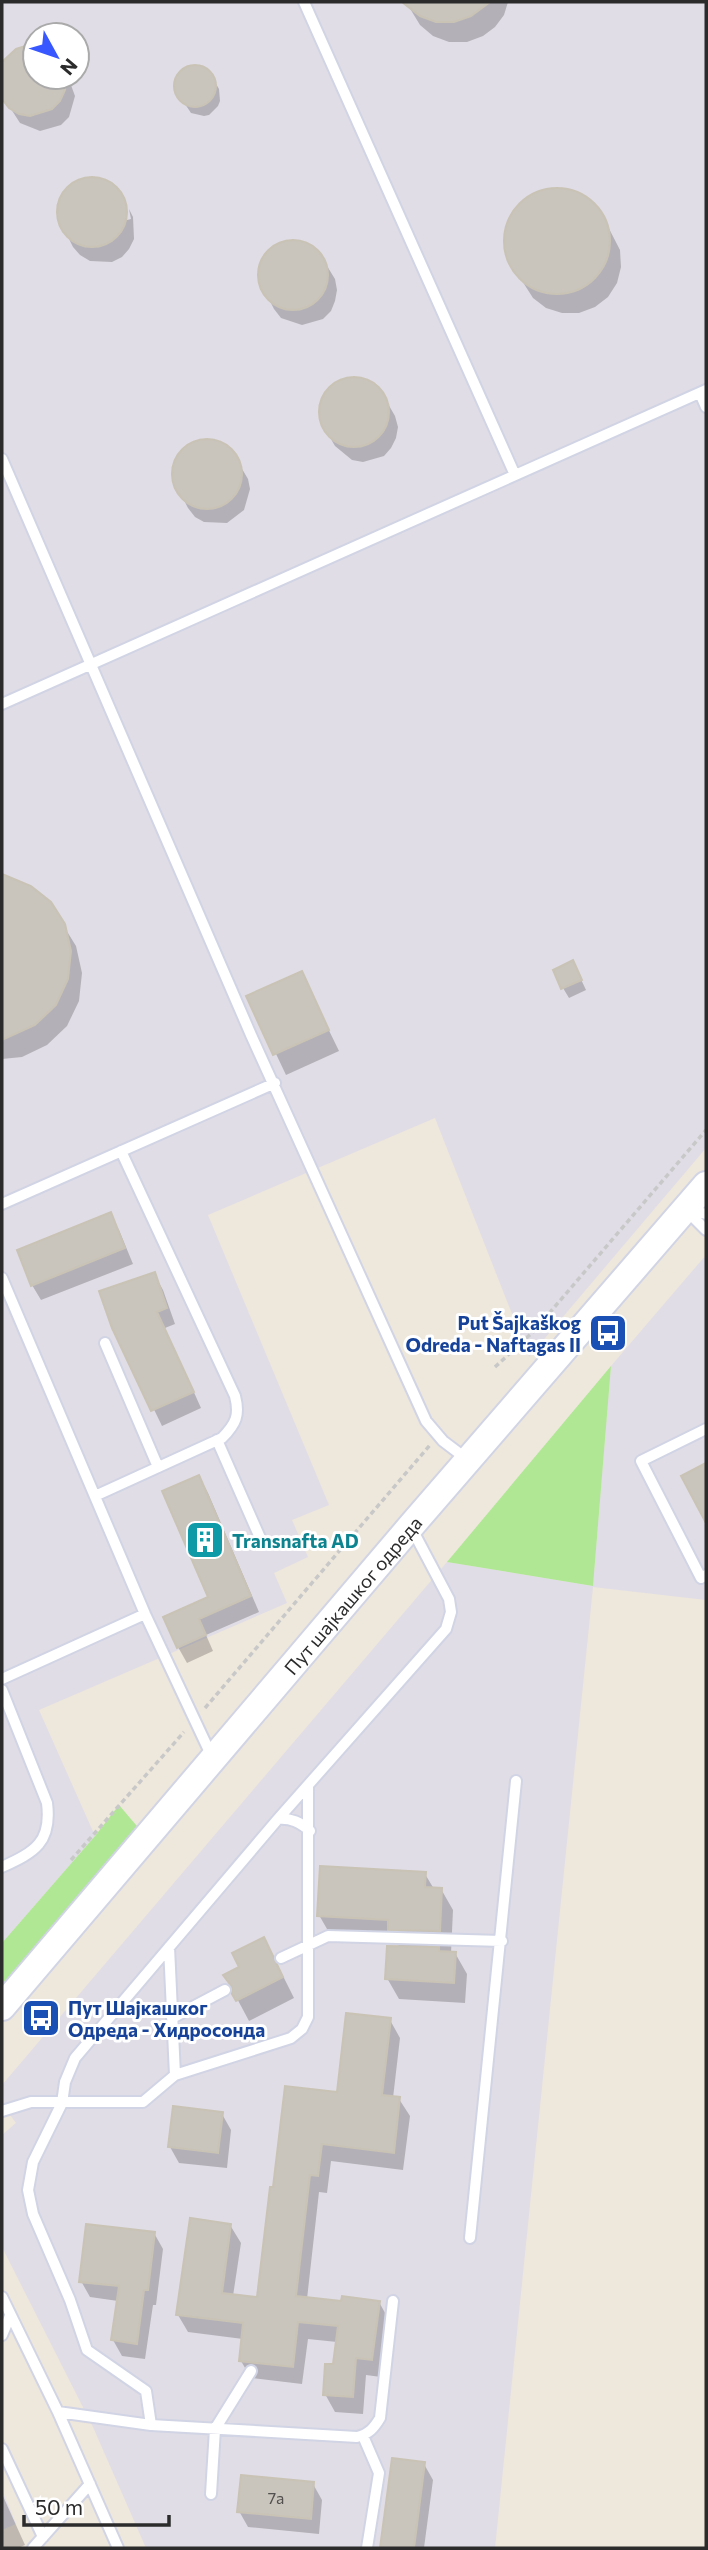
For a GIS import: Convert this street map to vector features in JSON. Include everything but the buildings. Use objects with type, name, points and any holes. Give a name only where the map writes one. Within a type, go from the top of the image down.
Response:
[{"type":"street","name":"Пут шајкашког одреда","points":[[2,2007],[468,1460],[696,1211],[706,1185]]},
{"type":"lane","points":[[304,2],[514,475]]},
{"type":"lane","points":[[2,704],[703,391],[706,407]]},
{"type":"lane","points":[[2,459],[251,1035],[426,1421],[468,1460]]},
{"type":"lane","points":[[2,1204],[275,1083]]},
{"type":"lane","points":[[95,1496],[217,1440],[234,1426],[239,1410],[235,1396],[121,1151]]},
{"type":"lane","points":[[696,1211],[706,1230]]},
{"type":"lane","points":[[2,1278],[145,1614],[213,1760]]},
{"type":"lane","points":[[104,1343],[158,1467]]},
{"type":"lane","points":[[706,1429],[641,1461],[701,1578],[706,1576]]},
{"type":"lane","points":[[217,1440],[261,1540]]},
{"type":"lane","points":[[151,2425],[146,2391],[87,2350],[71,2300],[33,2214],[29,2190],[33,2162],[62,2103],[65,2082],[75,2058],[278,1819],[446,1629],[451,1612],[449,1599],[411,1526]]},
{"type":"lane","points":[[2,1679],[145,1614]]},
{"type":"lane","points":[[2,1690],[47,1803],[50,1823],[43,1840],[28,1856],[2,1867]]},
{"type":"lane","points":[[470,2238],[516,1781]]},
{"type":"lane","points":[[2,2111],[31,2102],[143,2102],[175,2075],[291,2038],[302,2029],[307,2017],[309,1943],[308,1785]]},
{"type":"lane","points":[[278,1819],[289,1818],[310,1830]]},
{"type":"lane","points":[[281,1958],[328,1936],[502,1941]]},
{"type":"lane","points":[[169,1947],[175,2075]]},
{"type":"lane","points":[[172,2018],[225,1990]]},
{"type":"lane","points":[[2,2297],[58,2412],[118,2548]]},
{"type":"lane","points":[[58,2412],[151,2425],[363,2436],[374,2428],[380,2418],[393,2301]]},
{"type":"lane","points":[[2,2334],[10,2316]]},
{"type":"lane","points":[[211,2494],[215,2429],[251,2371]]},
{"type":"lane","points":[[363,2436],[379,2473],[367,2548]]},
{"type":"lane","points":[[2,2449],[43,2537]]},
{"type":"lane","points":[[33,2548],[90,2484]]},
{"type":"path","points":[[495,1367],[534,1331],[706,1130]]},
{"type":"path","points":[[71,1860],[439,1435]]},
{"type":"shaded area","points":[[2,2],[706,2],[706,1148],[529,1357],[435,1118],[208,1215],[329,1505],[292,1520],[308,1557],[274,1573],[287,1603],[39,1710],[95,1836],[2,1943]]},
{"type":"shaded area","points":[[706,1255],[706,1600],[593,1587],[495,2548],[146,2548],[93,2427],[2,2247],[2,2135],[16,2123],[2,2104],[2,2085],[447,1562],[593,1586],[611,1366]]},
{"type":"shaded area","points":[[2,2490],[16,2524],[2,2530]]},
{"type":"green space","points":[[611,1366],[593,1586],[447,1562]]},
{"type":"green space","points":[[119,1805],[142,1832],[2,1992],[2,1943]]},
{"type":"place","name":"Put Šajkaškog Odreda - Naftagas II","points":[[608,1333]]},
{"type":"place","name":"Transnafta AD","points":[[205,1540]]},
{"type":"place","name":"Пут Шајкашког Одреда - Хидросонда","points":[[41,2018]]}]
